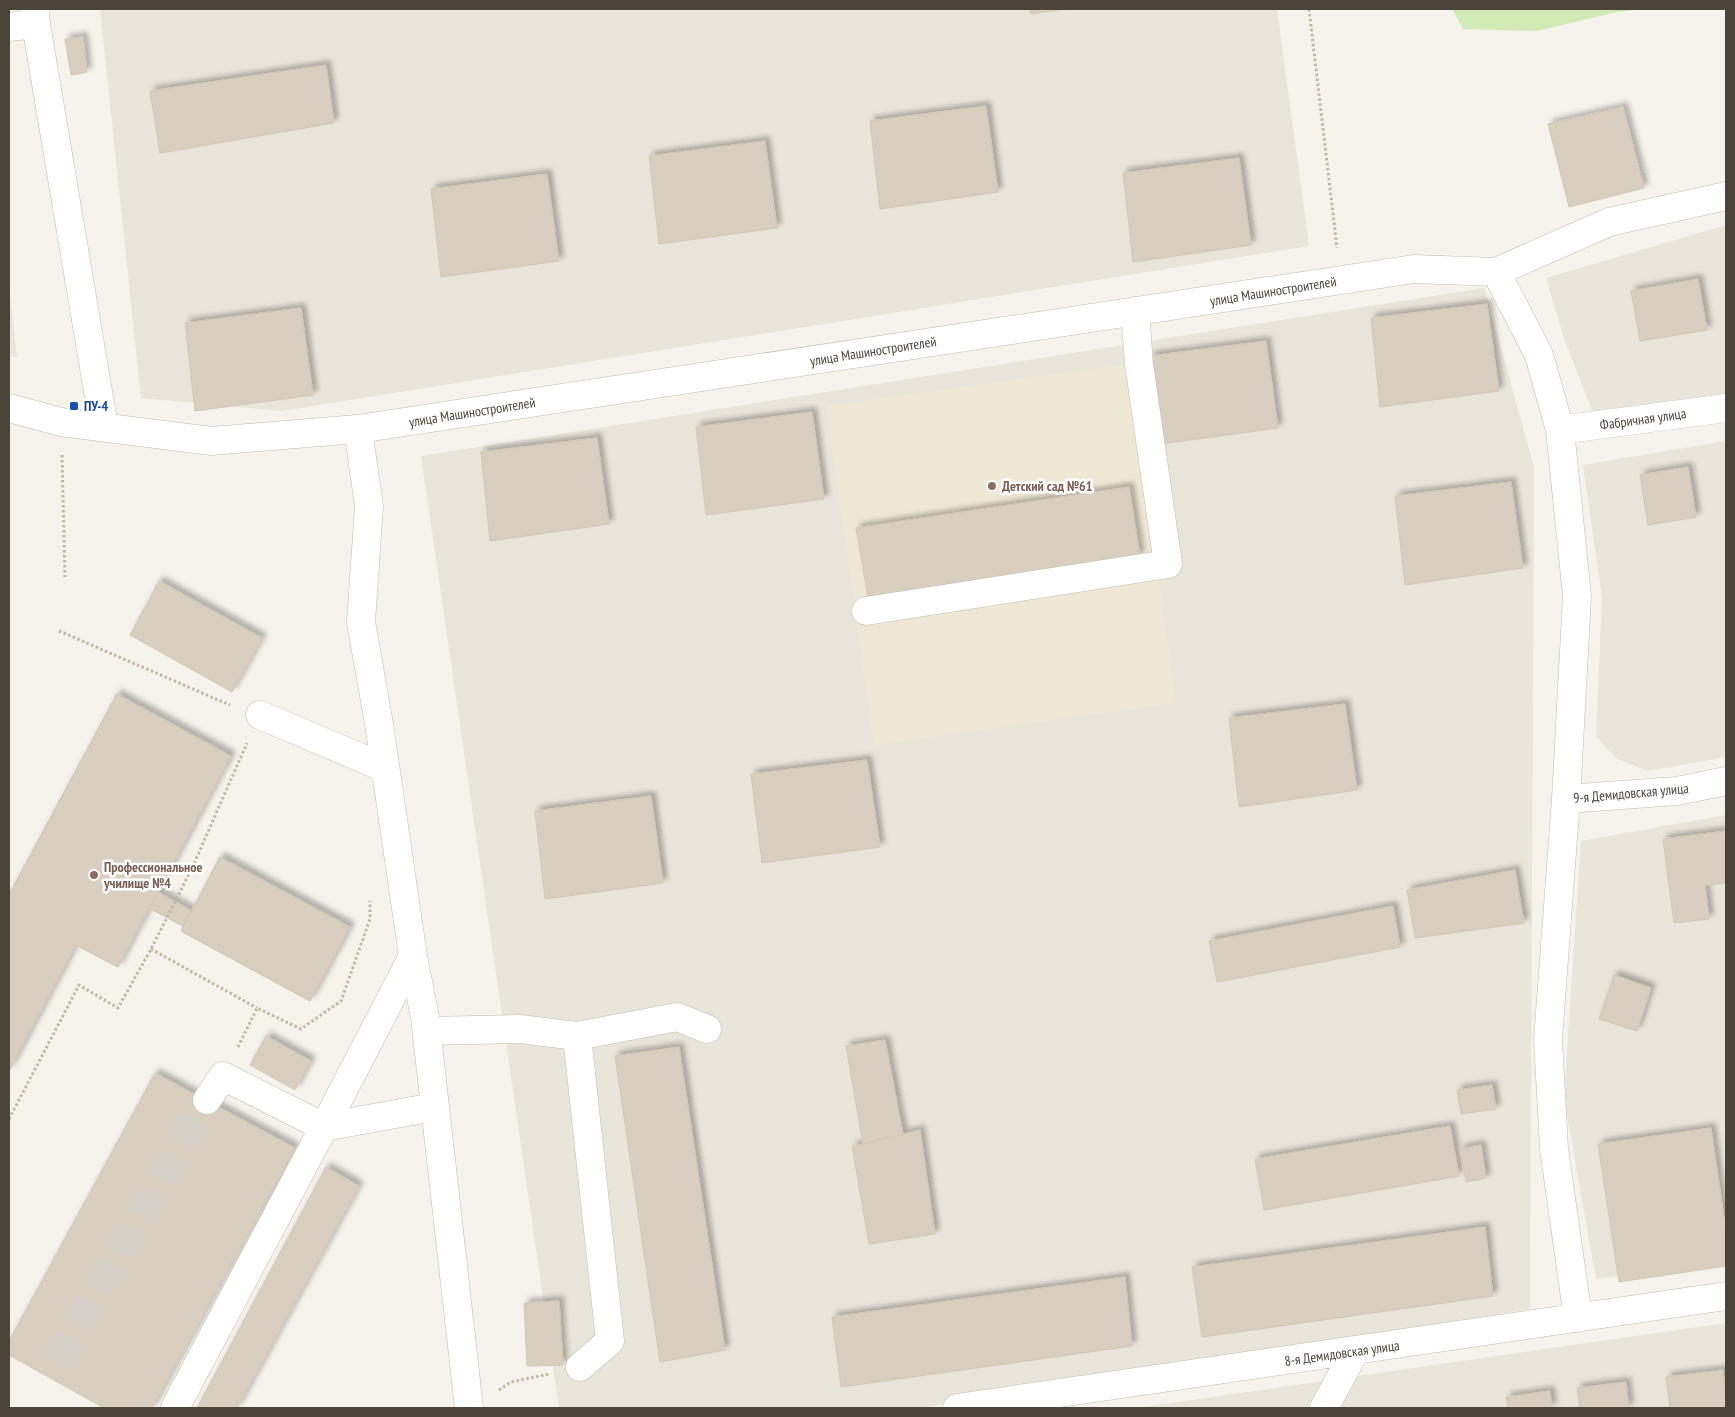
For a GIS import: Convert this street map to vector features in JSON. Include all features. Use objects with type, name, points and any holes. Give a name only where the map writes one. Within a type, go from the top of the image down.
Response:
[{"type":"street","points":[[9,27],[36,17],[104,427]]},
{"type":"street","name":"улица Машиностроителей","points":[[9,408],[61,422],[211,441],[358,429],[1414,268],[1496,272],[1609,222],[1726,196]]},
{"type":"street","points":[[1496,272],[1539,355],[1560,430],[1577,596],[1566,799],[1548,1039],[1554,1148],[1578,1318]]},
{"type":"street","points":[[866,611],[1168,564],[1139,364],[1135,311]]},
{"type":"street","name":"Фабричная улица","points":[[1560,430],[1726,408]]},
{"type":"street","points":[[358,429],[369,506],[361,622],[413,956],[427,1031],[469,1408]]},
{"type":"street","points":[[260,715],[385,768]]},
{"type":"street","name":"9-я Демидовская улица","points":[[1566,799],[1677,791],[1726,781]]},
{"type":"street","points":[[175,1408],[413,956]]},
{"type":"street","points":[[427,1031],[520,1029],[577,1036],[677,1017],[707,1029]]},
{"type":"street","points":[[577,1036],[610,1341],[580,1367]]},
{"type":"street","points":[[206,1100],[223,1076],[324,1127],[434,1107]]},
{"type":"street","name":"8-я Демидовская улица","points":[[957,1408],[1726,1296]]},
{"type":"street","points":[[1324,1408],[1355,1351]]},
{"type":"path","points":[[1309,9],[1341,280]]},
{"type":"path","points":[[61,422],[65,577]]},
{"type":"path","points":[[9,1120],[79,985],[118,1008],[151,949],[193,866],[260,715],[224,703],[59,631]]},
{"type":"path","points":[[151,949],[257,1008],[301,1029],[340,1001],[370,919],[370,891]]},
{"type":"path","points":[[223,1076],[257,1008]]},
{"type":"path","points":[[495,1393],[511,1382],[580,1367]]},
{"type":"shaded area","points":[[100,9],[1277,9],[1309,246],[282,411],[141,398]]},
{"type":"shaded area","points":[[1726,225],[1726,398],[1595,418],[1565,341],[1546,278]]},
{"type":"shaded area","points":[[9,286],[17,357],[9,356]]},
{"type":"shaded area","points":[[1484,288],[1534,467],[1530,1309],[921,1408],[559,1408],[421,456]]},
{"type":"shaded area","name":"Детский сад №61","points":[[1128,364],[1176,703],[874,745],[826,406]]},
{"type":"shaded area","points":[[1726,441],[1726,757],[1648,771],[1617,759],[1596,736],[1602,597],[1583,465]]},
{"type":"shaded area","points":[[1726,815],[1726,1262],[1596,1279],[1564,1098],[1581,841]]},
{"type":"shaded area","points":[[1726,1323],[1726,1408],[1136,1408]]},
{"type":"green space","points":[[1452,9],[1642,9],[1617,12],[1537,31],[1463,29]]},
{"type":"building","points":[[1030,9],[1064,9],[1031,14]]},
{"type":"building","points":[[83,37],[87,72],[71,75],[65,39]]},
{"type":"building","points":[[326,65],[334,123],[160,153],[150,91]]},
{"type":"building","points":[[986,106],[998,192],[880,209],[870,121]]},
{"type":"building","points":[[1623,107],[1644,188],[1569,207],[1548,124]]},
{"type":"building","points":[[765,141],[777,228],[659,244],[649,156]]},
{"type":"building","points":[[1239,158],[1251,245],[1133,262],[1123,173]]},
{"type":"building","points":[[547,174],[559,261],[441,277],[431,189]]},
{"type":"building","points":[[1698,279],[1707,330],[1640,341],[1631,291]]},
{"type":"building","points":[[1487,304],[1499,391],[1380,407],[1371,318]]},
{"type":"building","points":[[301,308],[313,395],[195,411],[185,323]]},
{"type":"building","points":[[1266,341],[1278,428],[1160,444],[1150,356]]},
{"type":"building","points":[[812,412],[824,499],[706,515],[696,427]]},
{"type":"building","points":[[597,438],[609,524],[490,541],[481,452]]},
{"type":"building","points":[[1688,467],[1696,517],[1648,525],[1640,475]]},
{"type":"building","points":[[1511,482],[1523,568],[1405,585],[1395,496]]},
{"type":"building","points":[[1129,487],[1140,556],[868,598],[856,528]]},
{"type":"building","points":[[159,581],[262,638],[232,692],[130,635]]},
{"type":"building","name":"Профессиональное училище №4","points":[[117,694],[231,756],[118,967],[76,945],[9,1071],[9,895]]},
{"type":"building","name":"Профессиональное училище №4","points":[[117,694],[231,756],[158,892],[192,911],[220,857],[350,927],[310,1001],[181,931],[183,926],[149,908],[118,967],[76,945],[9,1071],[9,895]]},
{"type":"building","points":[[1345,704],[1357,790],[1239,807],[1229,718]]},
{"type":"building","points":[[867,760],[880,847],[762,863],[751,774]]},
{"type":"building","points":[[651,796],[663,883],[545,899],[535,811]]},
{"type":"building","points":[[1726,831],[1726,883],[1705,885],[1709,919],[1674,923],[1663,839]]},
{"type":"building","points":[[220,857],[350,927],[310,1001],[181,931]]},
{"type":"building","points":[[1515,870],[1524,923],[1415,938],[1407,890]]},
{"type":"building","points":[[158,892],[192,911],[183,926],[149,908]]},
{"type":"building","points":[[1393,906],[1400,947],[1217,982],[1209,941]]},
{"type":"building","points":[[1614,975],[1651,988],[1637,1031],[1599,1019]]},
{"type":"building","points":[[266,1036],[311,1061],[295,1090],[250,1065]]},
{"type":"building","points":[[885,1040],[903,1134],[863,1144],[846,1046]]},
{"type":"building","points":[[679,1047],[725,1350],[660,1362],[615,1056]]},
{"type":"building","points":[[155,1073],[295,1148],[152,1408],[104,1408],[9,1355],[9,1341]]},
{"type":"building","points":[[1492,1085],[1496,1109],[1461,1114],[1457,1090]]},
{"type":"building","points":[[1450,1126],[1459,1176],[1264,1210],[1255,1159]]},
{"type":"building","points":[[1711,1128],[1726,1232],[1726,1266],[1619,1282],[1598,1144]]},
{"type":"building","points":[[920,1130],[935,1234],[869,1244],[852,1146]]},
{"type":"building","points":[[1481,1145],[1486,1178],[1466,1182],[1460,1149]]},
{"type":"building","points":[[326,1167],[359,1186],[237,1408],[197,1408]]},
{"type":"building","points":[[1485,1227],[1493,1296],[1202,1337],[1192,1267]]},
{"type":"building","points":[[1125,1277],[1132,1346],[841,1387],[832,1317]]},
{"type":"building","points":[[559,1301],[563,1365],[527,1366],[524,1303]]},
{"type":"building","points":[[1723,1370],[1726,1408],[1670,1408],[1666,1377]]},
{"type":"building","points":[[1626,1382],[1629,1408],[1580,1408],[1577,1388]]},
{"type":"building","points":[[1550,1391],[1552,1408],[1508,1408],[1506,1397]]},
{"type":"tunnel","points":[[57,1362],[207,1100]]},
{"type":"place","name":"ПУ-4","points":[[74,406]]},
{"type":"place","name":"Детский сад №61","points":[[992,486]]},
{"type":"place","name":"Профессиональное училище №4","points":[[94,875]]}]
